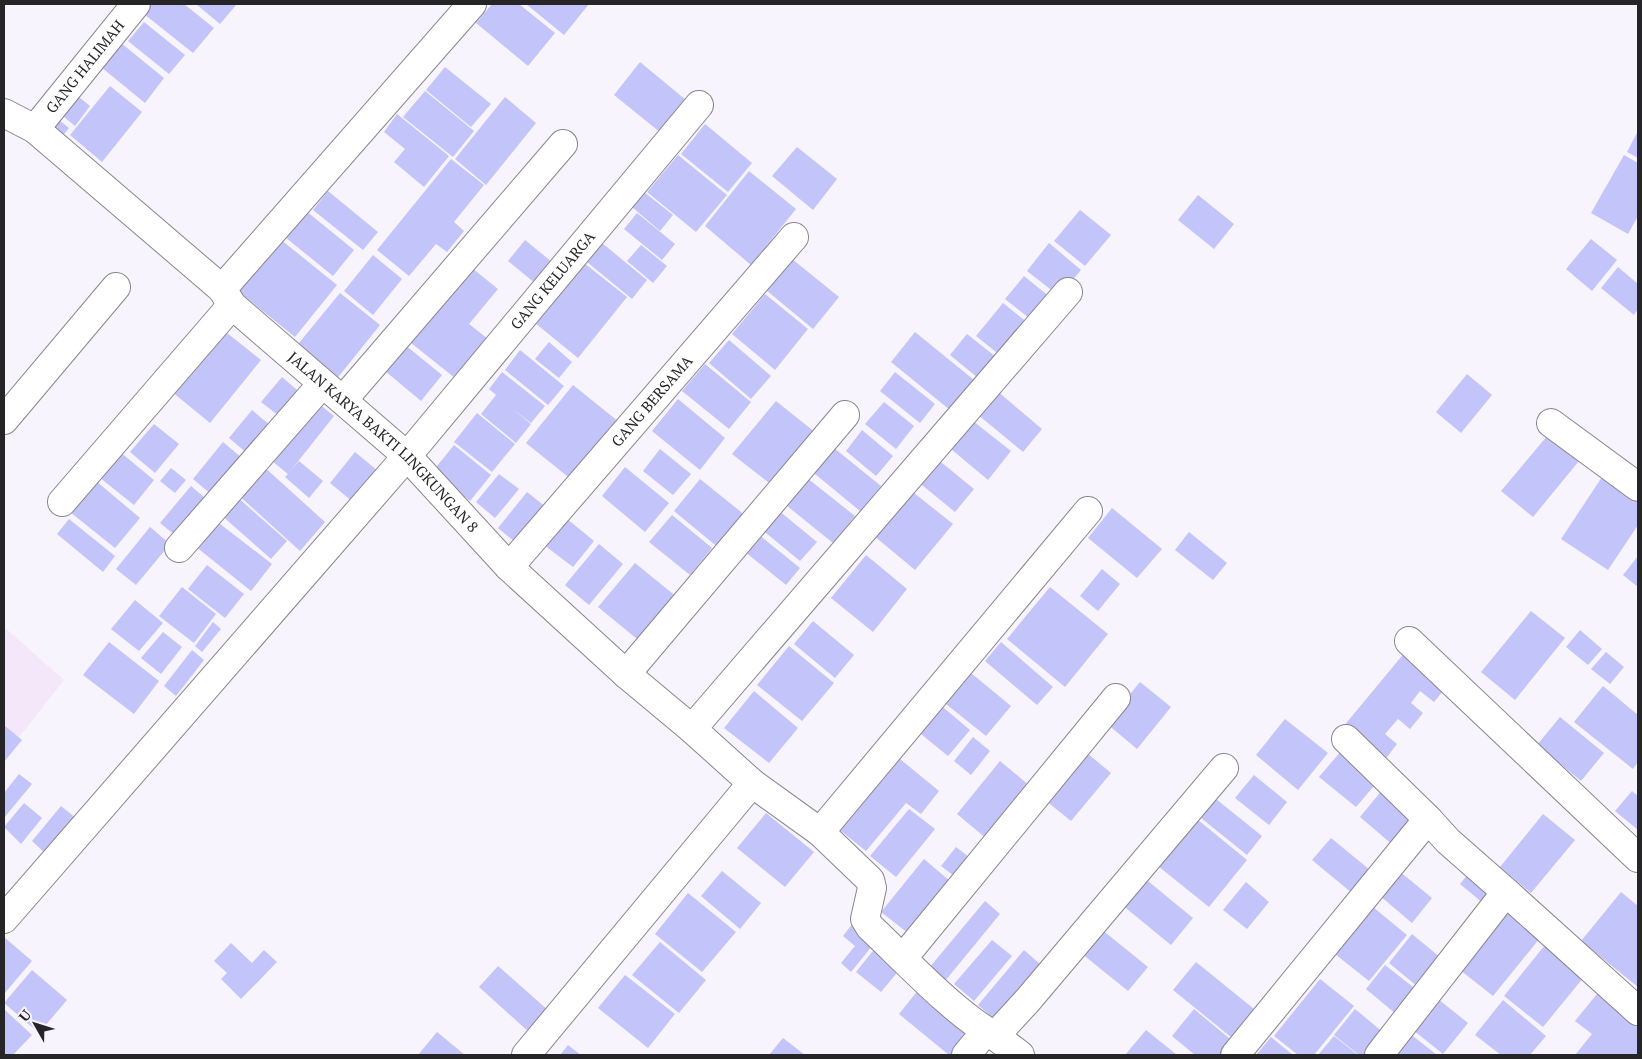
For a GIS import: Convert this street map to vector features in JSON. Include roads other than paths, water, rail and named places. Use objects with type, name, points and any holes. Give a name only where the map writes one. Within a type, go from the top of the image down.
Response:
[{"type":"street","name":"GANG HALIMAH","points":[[35,128],[136,4]]},
{"type":"street","points":[[62,502],[227,297],[472,4]]},
{"type":"street","name":"GANG KELUARGA","points":[[4,919],[407,456],[699,105]]},
{"type":"street","name":"JALAN KARYA BAKTI LINGKUNGAN 8","points":[[4,113],[35,128],[227,297],[322,384],[407,456],[509,566],[626,674],[692,729],[752,783],[820,832],[870,880],[872,888],[866,919],[870,927],[903,958]]},
{"type":"street","points":[[343,400],[563,144]]},
{"type":"street","name":"GANG BERSAMA","points":[[509,566],[794,237]]},
{"type":"street","points":[[4,420],[116,287]]},
{"type":"street","points":[[692,729],[1068,292]]},
{"type":"street","points":[[180,548],[322,384]]},
{"type":"street","points":[[626,674],[845,415]]},
{"type":"street","points":[[1550,423],[1638,487]]},
{"type":"street","points":[[820,832],[1088,511]]},
{"type":"street","points":[[1410,641],[1638,858]]},
{"type":"street","points":[[1020,1055],[991,1034],[903,958],[1116,698]]},
{"type":"street","points":[[1346,739],[1428,820],[1638,1011]]},
{"type":"street","points":[[966,1055],[991,1034],[1224,768]]},
{"type":"street","points":[[526,1055],[752,783]]},
{"type":"street","points":[[1235,1055],[1428,820]]},
{"type":"street","points":[[1379,1055],[1506,892]]}]
